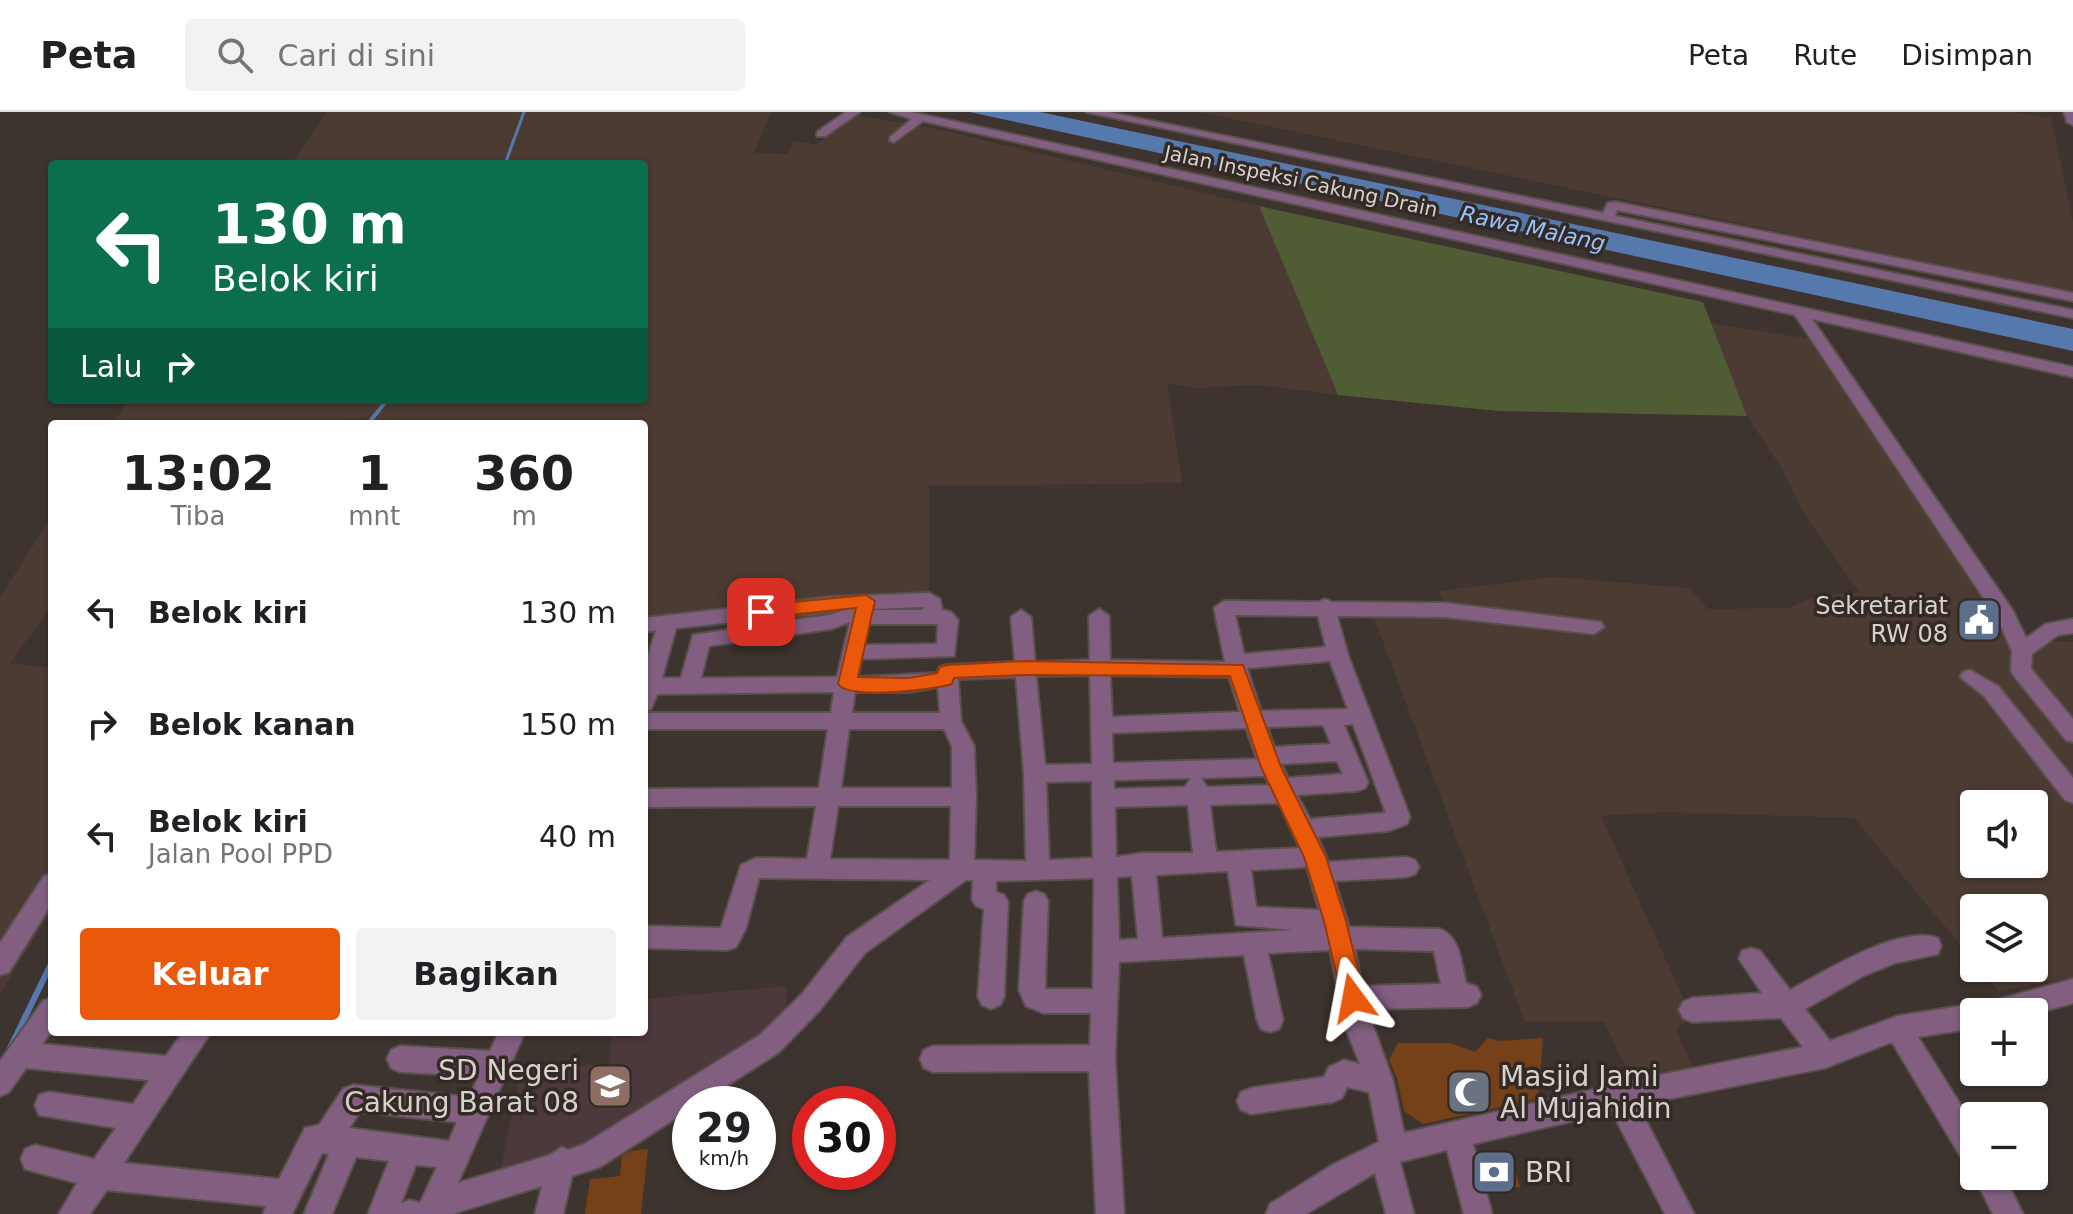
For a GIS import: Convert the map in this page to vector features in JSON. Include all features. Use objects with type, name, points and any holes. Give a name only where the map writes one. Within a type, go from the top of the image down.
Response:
[{"type":"street","points":[[821,134],[854,112]]},
{"type":"street","name":"Jalan Inspeksi Cakung Drain","points":[[896,112],[2073,372]]},
{"type":"street","name":"Jalan Inspeksi Cakung Drain","points":[[1092,112],[1607,219],[1644,219],[1729,236],[2073,314]]},
{"type":"street","points":[[2070,112],[2073,122]]},
{"type":"street","points":[[894,139],[920,118]]},
{"type":"street","points":[[1729,236],[2073,297]]},
{"type":"street","points":[[1800,312],[1986,584],[2022,651],[2021,671],[2073,734]]},
{"type":"street","points":[[1304,829],[1388,822],[1399,817],[1337,653],[1325,606]]},
{"type":"street","points":[[1400,1214],[1380,1081],[1357,1024],[1338,930],[1304,829],[1253,719],[1236,666],[1224,608],[1325,606],[1445,610],[1594,627]]},
{"type":"street","points":[[786,608],[786,629]]},
{"type":"street","points":[[648,625],[786,608],[864,610],[948,620],[947,651],[855,652]]},
{"type":"street","points":[[690,684],[700,640],[831,622],[864,610]]},
{"type":"street","points":[[816,870],[831,798],[847,684],[864,610]]},
{"type":"street","points":[[1099,616],[1107,952],[1102,1058],[1110,1214]]},
{"type":"street","points":[[1021,617],[1035,774],[1038,871]]},
{"type":"street","points":[[648,691],[668,624]]},
{"type":"street","points":[[2022,651],[2053,629],[2073,626]]},
{"type":"street","points":[[991,997],[996,902],[984,899],[974,871],[965,797],[963,746],[951,721],[945,679],[947,672],[1236,666],[1337,653]]},
{"type":"street","points":[[1970,677],[1991,691],[2073,794]]},
{"type":"street","points":[[648,694],[690,684],[909,684],[945,679]]},
{"type":"street","points":[[1103,725],[1361,716]]},
{"type":"street","points":[[1035,774],[1195,769],[1357,782],[1330,717]]},
{"type":"street","points":[[648,721],[951,721]]},
{"type":"street","points":[[1104,798],[1197,796],[1277,776],[1344,752]]},
{"type":"street","points":[[1195,769],[1206,861]]},
{"type":"street","points":[[648,798],[965,797]]},
{"type":"street","points":[[1238,860],[1245,917],[1440,940],[1445,946],[1462,995],[1353,998]]},
{"type":"street","points":[[648,937],[727,939],[734,928],[749,872],[756,868],[1038,871],[1238,860],[1407,867]]},
{"type":"street","points":[[1143,863],[1151,950]]},
{"type":"street","points":[[422,1212],[590,1157],[769,1044],[811,1002],[856,945],[974,871]]},
{"type":"street","points":[[0,964],[48,889]]},
{"type":"street","points":[[1036,901],[1032,990],[1035,998],[1043,1001],[1104,1001]]},
{"type":"street","points":[[1107,952],[1254,943],[1338,930]]},
{"type":"street","points":[[1254,943],[1270,1020]]},
{"type":"street","points":[[1692,1010],[1749,1005],[1786,1006],[1854,968],[1894,952],[1929,946]]},
{"type":"street","points":[[1751,959],[1825,1055]]},
{"type":"street","points":[[2048,1003],[2068,999]]},
{"type":"street","points":[[0,1083],[48,1015]]},
{"type":"street","points":[[1280,1214],[1344,1174],[1389,1152],[1456,1133],[1825,1055],[1898,1028],[1960,1018]]},
{"type":"street","points":[[1898,1028],[1960,1129]]},
{"type":"street","points":[[73,1214],[195,1036]]},
{"type":"street","points":[[422,1212],[457,1156],[510,1036]]},
{"type":"street","points":[[20,1055],[172,1069]]},
{"type":"street","points":[[933,1059],[1102,1058]]},
{"type":"street","points":[[400,1059],[498,1064]]},
{"type":"street","points":[[1251,1101],[1333,1089],[1338,1076],[1344,1073],[1380,1081]]},
{"type":"street","points":[[1619,1097],[1680,1214]]},
{"type":"street","points":[[318,1214],[337,1142],[353,1098],[478,1111]]},
{"type":"street","points":[[49,1105],[138,1118]]},
{"type":"street","points":[[1456,1133],[1478,1214]]},
{"type":"street","points":[[35,1159],[101,1175],[282,1204],[311,1141],[457,1156]]},
{"type":"street","points":[[382,1214],[408,1150]]},
{"type":"street","points":[[549,1214],[562,1164]]},
{"type":"street","points":[[1996,1190],[2009,1214]]},
{"type":"shaded area","points":[[327,112],[771,112],[754,153],[788,154],[794,141],[816,145],[852,114],[937,129],[1259,206],[1338,395],[1257,385],[1196,388],[1167,383],[1182,483],[929,486],[929,599],[648,632],[648,420],[115,420],[126,404],[648,404],[648,160],[294,160]]},
{"type":"shaded area","points":[[1199,112],[2015,112],[2051,118],[2073,222],[2073,292]]},
{"type":"shaded area","points":[[1711,323],[1818,340],[2008,640],[2073,642],[2073,977],[2048,982],[2048,894],[1960,894],[1960,944],[1854,818],[1663,812],[1601,816],[1692,1018],[1676,1029],[1694,1071],[1633,1083],[1604,1021],[1525,1022],[1371,610],[1447,611],[1439,591],[1553,577],[1688,588],[1708,609],[1789,608],[1816,596],[1859,592],[1803,512],[1782,469],[1747,416]]},
{"type":"shaded area","points":[[48,522],[48,611],[10,663],[48,668],[48,916],[0,993],[0,597]]},
{"type":"shaded area","points":[[1991,982],[2047,982],[1999,991]]},
{"type":"shaded area","name":"SD Negeri Cakung Barat 08","points":[[787,986],[785,1028],[699,1086],[672,1086],[672,1104],[599,1153],[500,1173],[521,1069],[608,1064],[612,1038],[602,1036],[648,1036],[648,999]]},
{"type":"green space","points":[[1259,206],[1703,302],[1747,416],[1499,411],[1338,395]]},
{"type":"water","name":"Rawa Malang","points":[[970,112],[1040,112],[2073,329],[2073,351]]},
{"type":"building","name":"Sekretariat RW 08","points":[[1957,613],[1990,613],[1998,628],[1968,627]]},
{"type":"building","name":"Masjid Jami Al Mujahidin","points":[[1488,1038],[1500,1041],[1543,1038],[1538,1099],[1423,1124],[1404,1111],[1397,1078],[1389,1060],[1398,1043],[1450,1043],[1475,1052]]},
{"type":"building","points":[[648,1149],[641,1214],[585,1214],[590,1179],[620,1176],[622,1156],[630,1151]]},
{"type":"building","name":"BRI","points":[[1511,1155],[1520,1187],[1488,1188],[1479,1156]]},
{"type":"waterway","points":[[506,160],[524,112]]},
{"type":"waterway","points":[[371,420],[384,404]]},
{"type":"waterway","points":[[10,1048],[48,970]]},
{"type":"place","name":"Sekretariat RW 08","points":[[1979,620]]},
{"type":"place","name":"SD Negeri Cakung Barat 08","points":[[610,1086]]},
{"type":"place","name":"Masjid Jami Al Mujahidin","points":[[1469,1092]]},
{"type":"place","name":"BRI","points":[[1494,1172]]},
{"type":"route","points":[[761,612],[866,601],[847,684],[935,682],[945,679],[947,672],[1025,668],[1237,670],[1271,767],[1304,829],[1315,857],[1335,921],[1353,998]]}]
